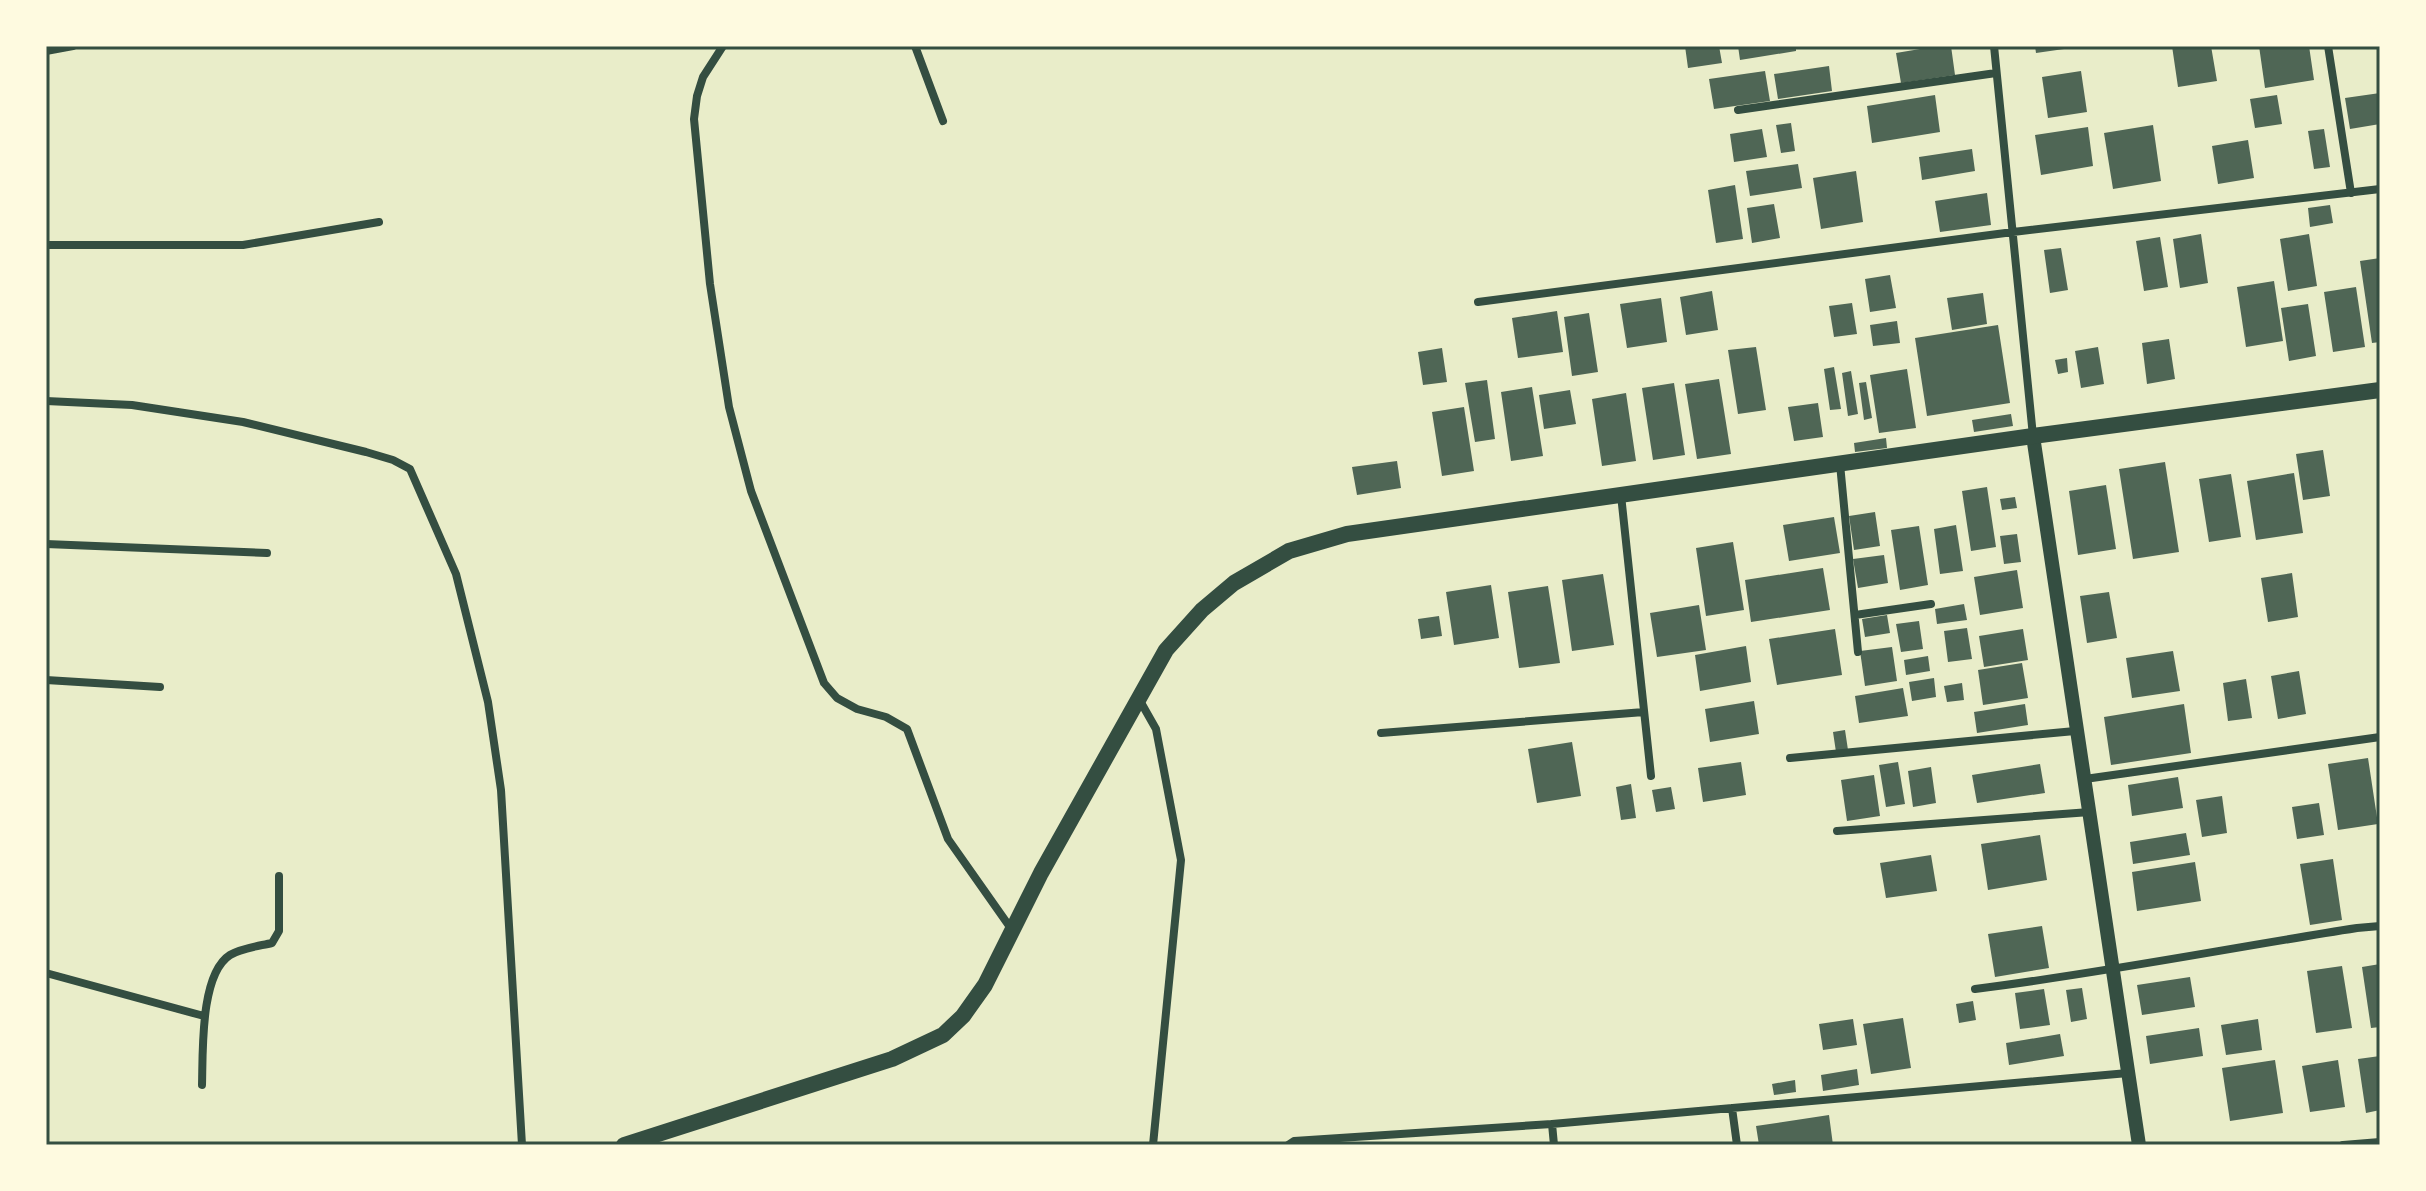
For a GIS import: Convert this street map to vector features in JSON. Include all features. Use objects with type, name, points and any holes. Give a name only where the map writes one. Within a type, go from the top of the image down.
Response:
[{"type":"main road","points":[[624,1145],[892,1059],[943,1035],[963,1016],[985,985],[1041,873],[1166,650],[1202,610],[1234,583],[1289,551],[1347,534],[2380,390]]},
{"type":"street","points":[[46,51],[73,46]]},
{"type":"street","points":[[723,46],[703,77],[694,119],[719,346],[729,407],[751,491],[824,683],[837,698],[857,709],[886,717],[907,729],[948,839],[1013,930]]},
{"type":"street","points":[[915,46],[943,121]]},
{"type":"street","points":[[1994,46],[2033,436],[2139,1145]]},
{"type":"street","points":[[2328,46],[2351,193]]},
{"type":"street","points":[[1738,110],[1996,73]]},
{"type":"street","points":[[1478,302],[2013,232],[2380,189]]},
{"type":"street","points":[[46,245],[243,245],[379,222]]},
{"type":"street","points":[[46,401],[132,405],[243,422],[366,452],[410,469],[456,574],[488,702],[501,790],[522,1145]]},
{"type":"street","points":[[1840,464],[1858,652]]},
{"type":"street","points":[[1621,495],[1651,776]]},
{"type":"street","points":[[46,544],[267,553]]},
{"type":"street","points":[[1855,615],[1931,604]]},
{"type":"street","points":[[46,680],[160,687]]},
{"type":"street","points":[[1139,699],[1156,729],[1181,860],[1153,1145]]},
{"type":"street","points":[[1381,733],[1644,712]]},
{"type":"street","points":[[1790,758],[2075,731]]},
{"type":"street","points":[[2085,779],[2380,737]]},
{"type":"street","points":[[1837,831],[2091,812]]},
{"type":"street","points":[[202,1085],[204,1016],[215,971],[230,955],[272,943],[279,931],[279,876]]},
{"type":"street","points":[[1975,989],[2114,970],[2225,948],[2380,926]]},
{"type":"street","points":[[46,973],[204,1016]]},
{"type":"street","points":[[1288,1145],[1294,1141],[1552,1124],[2128,1073]]},
{"type":"street","points":[[1732,1108],[1737,1145]]},
{"type":"street","points":[[1552,1124],[1554,1145]]},
{"type":"street","points":[[1448,1132],[1450,1145]]},
{"type":"street","points":[[2343,1145],[2380,1142]]},
{"type":"building","points":[[1685,46],[1719,46],[1722,63],[1688,68]]},
{"type":"building","points":[[1738,46],[1796,46],[1796,51],[1740,60]]},
{"type":"building","points":[[1951,46],[1955,75],[1901,83],[1896,53]]},
{"type":"building","points":[[2035,46],[2071,46],[2071,48],[2036,53]]},
{"type":"building","points":[[2172,46],[2211,46],[2217,81],[2178,87]]},
{"type":"building","points":[[2259,46],[2309,46],[2314,80],[2265,88]]},
{"type":"building","points":[[1829,66],[1832,91],[1778,99],[1774,74]]},
{"type":"building","points":[[1765,71],[1770,101],[1714,109],[1709,79]]},
{"type":"building","points":[[2081,71],[2087,112],[2048,118],[2042,77]]},
{"type":"building","points":[[2380,93],[2380,124],[2350,129],[2345,98]]},
{"type":"building","points":[[1935,95],[1940,132],[1872,143],[1867,106]]},
{"type":"building","points":[[2277,95],[2282,124],[2255,128],[2250,99]]},
{"type":"building","points":[[1791,123],[1795,151],[1781,153],[1776,125]]},
{"type":"building","points":[[2153,125],[2161,181],[2113,189],[2104,133]]},
{"type":"building","points":[[2088,127],[2093,166],[2041,175],[2035,135]]},
{"type":"building","points":[[1762,129],[1767,157],[1734,162],[1730,134]]},
{"type":"building","points":[[2324,129],[2330,167],[2314,169],[2308,131]]},
{"type":"building","points":[[2248,140],[2254,178],[2218,184],[2212,146]]},
{"type":"building","points":[[1972,149],[1975,171],[1922,180],[1919,157]]},
{"type":"building","points":[[1798,164],[1802,188],[1750,196],[1746,171]]},
{"type":"building","points":[[1856,171],[1863,222],[1821,229],[1813,178]]},
{"type":"building","points":[[1735,185],[1743,239],[1716,243],[1708,190]]},
{"type":"building","points":[[1987,193],[1991,225],[1940,232],[1935,201]]},
{"type":"building","points":[[1774,204],[1780,238],[1752,243],[1747,208]]},
{"type":"building","points":[[2330,205],[2333,223],[2310,227],[2308,208]]},
{"type":"building","points":[[2201,234],[2208,283],[2180,288],[2173,239]]},
{"type":"building","points":[[2309,234],[2317,286],[2288,291],[2280,239]]},
{"type":"building","points":[[2160,237],[2168,287],[2144,291],[2136,241]]},
{"type":"building","points":[[2061,248],[2068,290],[2050,293],[2044,250]]},
{"type":"building","points":[[2380,258],[2380,342],[2372,343],[2360,261]]},
{"type":"building","points":[[1890,275],[1896,308],[1870,312],[1865,279]]},
{"type":"building","points":[[2274,281],[2283,341],[2246,347],[2237,287]]},
{"type":"building","points":[[2356,287],[2365,347],[2333,352],[2324,292]]},
{"type":"building","points":[[1712,291],[1718,330],[1686,335],[1680,297]]},
{"type":"building","points":[[1983,293],[1987,324],[1952,330],[1947,298]]},
{"type":"building","points":[[1661,298],[1667,342],[1627,348],[1620,304]]},
{"type":"building","points":[[1852,303],[1857,334],[1834,337],[1829,306]]},
{"type":"building","points":[[2308,304],[2316,356],[2289,361],[2281,308]]},
{"type":"building","points":[[1557,311],[1563,352],[1518,358],[1512,318]]},
{"type":"building","points":[[1589,313],[1598,372],[1572,376],[1564,317]]},
{"type":"building","points":[[1897,321],[1900,343],[1873,346],[1870,325]]},
{"type":"building","points":[[1998,325],[2010,403],[1927,416],[1915,338]]},
{"type":"building","points":[[2169,339],[2175,379],[2147,384],[2142,343]]},
{"type":"building","points":[[1756,347],[1766,410],[1738,414],[1728,350]]},
{"type":"building","points":[[2098,347],[2104,384],[2081,388],[2075,351]]},
{"type":"building","points":[[1442,348],[1447,382],[1423,385],[1418,352]]},
{"type":"building","points":[[2067,358],[2068,372],[2058,374],[2055,360]]},
{"type":"building","points":[[1834,367],[1841,409],[1830,410],[1824,369]]},
{"type":"building","points":[[1907,369],[1916,428],[1879,433],[1870,375]]},
{"type":"building","points":[[1851,371],[1858,414],[1848,416],[1842,373]]},
{"type":"building","points":[[1719,379],[1731,454],[1697,459],[1685,384]]},
{"type":"building","points":[[1487,380],[1495,439],[1475,442],[1465,383]]},
{"type":"building","points":[[1866,382],[1872,418],[1864,420],[1859,383]]},
{"type":"building","points":[[1674,383],[1685,455],[1653,460],[1642,388]]},
{"type":"building","points":[[1532,387],[1543,456],[1511,461],[1501,392]]},
{"type":"building","points":[[1570,390],[1576,424],[1544,429],[1539,395]]},
{"type":"building","points":[[1626,393],[1636,461],[1602,466],[1592,399]]},
{"type":"building","points":[[1818,403],[1823,437],[1794,441],[1788,407]]},
{"type":"building","points":[[1464,407],[1474,471],[1442,476],[1432,412]]},
{"type":"building","points":[[2011,414],[2013,426],[1974,432],[1972,420]]},
{"type":"building","points":[[1886,438],[1887,448],[1855,452],[1854,443]]},
{"type":"building","points":[[2323,450],[2330,496],[2303,500],[2296,454]]},
{"type":"building","points":[[1397,461],[1401,488],[1357,495],[1352,467]]},
{"type":"building","points":[[2165,462],[2179,552],[2133,559],[2119,469]]},
{"type":"building","points":[[2294,473],[2303,533],[2256,540],[2247,481]]},
{"type":"building","points":[[2231,474],[2241,537],[2209,542],[2199,479]]},
{"type":"building","points":[[2106,485],[2116,549],[2078,555],[2069,491]]},
{"type":"building","points":[[1987,487],[1996,547],[1971,551],[1962,491]]},
{"type":"building","points":[[2015,497],[2017,508],[2002,510],[2000,499]]},
{"type":"building","points":[[1875,512],[1880,546],[1854,550],[1849,516]]},
{"type":"building","points":[[1834,517],[1840,553],[1789,561],[1783,525]]},
{"type":"building","points":[[1956,525],[1963,571],[1940,574],[1934,529]]},
{"type":"building","points":[[1919,526],[1928,585],[1900,590],[1891,530]]},
{"type":"building","points":[[2017,534],[2021,562],[2004,564],[2000,536]]},
{"type":"building","points":[[1733,542],[1744,610],[1706,616],[1696,548]]},
{"type":"building","points":[[1884,555],[1888,583],[1858,588],[1853,559]]},
{"type":"building","points":[[1823,568],[1830,610],[1751,622],[1745,580]]},
{"type":"building","points":[[2017,570],[2023,608],[1980,615],[1974,577]]},
{"type":"building","points":[[2292,573],[2298,617],[2268,622],[2261,578]]},
{"type":"building","points":[[1603,574],[1614,645],[1572,651],[1562,580]]},
{"type":"building","points":[[1491,585],[1499,638],[1454,645],[1446,592]]},
{"type":"building","points":[[1548,586],[1560,663],[1519,668],[1508,592]]},
{"type":"building","points":[[2109,592],[2117,638],[2087,643],[2080,596]]},
{"type":"building","points":[[1964,604],[1967,620],[1937,624],[1935,609]]},
{"type":"building","points":[[1699,605],[1706,650],[1657,657],[1650,613]]},
{"type":"building","points":[[1887,615],[1890,633],[1865,637],[1862,619]]},
{"type":"building","points":[[1439,616],[1442,636],[1421,639],[1418,619]]},
{"type":"building","points":[[1919,621],[1923,649],[1901,652],[1896,624]]},
{"type":"building","points":[[1967,628],[1972,659],[1948,662],[1944,631]]},
{"type":"building","points":[[1835,629],[1842,675],[1777,685],[1769,639]]},
{"type":"building","points":[[2023,629],[2028,660],[1984,667],[1979,636]]},
{"type":"building","points":[[1746,646],[1751,682],[1700,691],[1695,655]]},
{"type":"building","points":[[1892,647],[1897,681],[1865,686],[1860,651]]},
{"type":"building","points":[[2173,651],[2180,691],[2132,698],[2126,658]]},
{"type":"building","points":[[1928,656],[1930,671],[1906,675],[1904,660]]},
{"type":"building","points":[[2022,663],[2028,698],[1983,705],[1978,670]]},
{"type":"building","points":[[2299,671],[2306,714],[2278,719],[2271,676]]},
{"type":"building","points":[[1934,678],[1936,697],[1912,701],[1909,682]]},
{"type":"building","points":[[2246,679],[2252,718],[2228,721],[2223,683]]},
{"type":"building","points":[[1962,683],[1964,700],[1947,702],[1944,686]]},
{"type":"building","points":[[1903,688],[1908,716],[1859,723],[1855,696]]},
{"type":"building","points":[[1754,701],[1759,734],[1710,742],[1705,709]]},
{"type":"building","points":[[2025,704],[2028,725],[1977,733],[1974,712]]},
{"type":"building","points":[[2184,704],[2191,753],[2111,765],[2104,717]]},
{"type":"building","points":[[1845,730],[1848,750],[1836,752],[1833,732]]},
{"type":"building","points":[[1572,742],[1581,796],[1537,803],[1528,749]]},
{"type":"building","points":[[2368,758],[2378,824],[2338,830],[2328,764]]},
{"type":"building","points":[[1741,762],[1746,795],[1703,802],[1698,768]]},
{"type":"building","points":[[1898,762],[1905,804],[1886,807],[1879,765]]},
{"type":"building","points":[[2040,764],[2045,793],[1977,803],[1972,775]]},
{"type":"building","points":[[1931,767],[1936,803],[1913,807],[1908,771]]},
{"type":"building","points":[[1874,775],[1880,816],[1847,821],[1841,780]]},
{"type":"building","points":[[2178,777],[2183,808],[2132,816],[2128,785]]},
{"type":"building","points":[[1631,784],[1636,818],[1621,820],[1616,787]]},
{"type":"building","points":[[1671,787],[1675,809],[1656,812],[1652,790]]},
{"type":"building","points":[[2222,796],[2227,833],[2202,837],[2196,800]]},
{"type":"building","points":[[2319,803],[2324,835],[2297,839],[2292,807]]},
{"type":"building","points":[[2186,833],[2190,855],[2133,864],[2130,842]]},
{"type":"building","points":[[2040,835],[2047,880],[1988,890],[1981,844]]},
{"type":"building","points":[[1931,855],[1937,891],[1886,898],[1880,863]]},
{"type":"building","points":[[2333,859],[2342,920],[2310,925],[2300,864]]},
{"type":"building","points":[[2195,862],[2201,901],[2137,911],[2132,872]]},
{"type":"building","points":[[2042,926],[2049,968],[1995,977],[1988,934]]},
{"type":"building","points":[[2380,964],[2380,1027],[2371,1028],[2362,967]]},
{"type":"building","points":[[2342,966],[2352,1028],[2316,1033],[2307,971]]},
{"type":"building","points":[[2190,977],[2195,1007],[2142,1015],[2137,985]]},
{"type":"building","points":[[2082,988],[2087,1019],[2071,1022],[2066,990]]},
{"type":"building","points":[[2044,989],[2050,1025],[2020,1029],[2015,993]]},
{"type":"building","points":[[1973,1001],[1976,1020],[1959,1023],[1956,1004]]},
{"type":"building","points":[[1903,1018],[1911,1068],[1871,1074],[1863,1024]]},
{"type":"building","points":[[1853,1019],[1857,1045],[1823,1050],[1819,1024]]},
{"type":"building","points":[[2258,1019],[2262,1050],[2226,1055],[2221,1025]]},
{"type":"building","points":[[2199,1028],[2203,1056],[2150,1064],[2146,1036]]},
{"type":"building","points":[[2060,1034],[2064,1056],[2009,1065],[2006,1043]]},
{"type":"building","points":[[2380,1056],[2380,1110],[2366,1113],[2358,1059]]},
{"type":"building","points":[[2275,1060],[2283,1113],[2230,1121],[2222,1068]]},
{"type":"building","points":[[2338,1060],[2345,1107],[2310,1112],[2302,1066]]},
{"type":"building","points":[[1857,1069],[1859,1085],[1823,1091],[1821,1075]]},
{"type":"building","points":[[1795,1080],[1796,1092],[1774,1095],[1772,1084]]},
{"type":"building","points":[[1829,1115],[1833,1145],[1759,1145],[1756,1126]]}]
